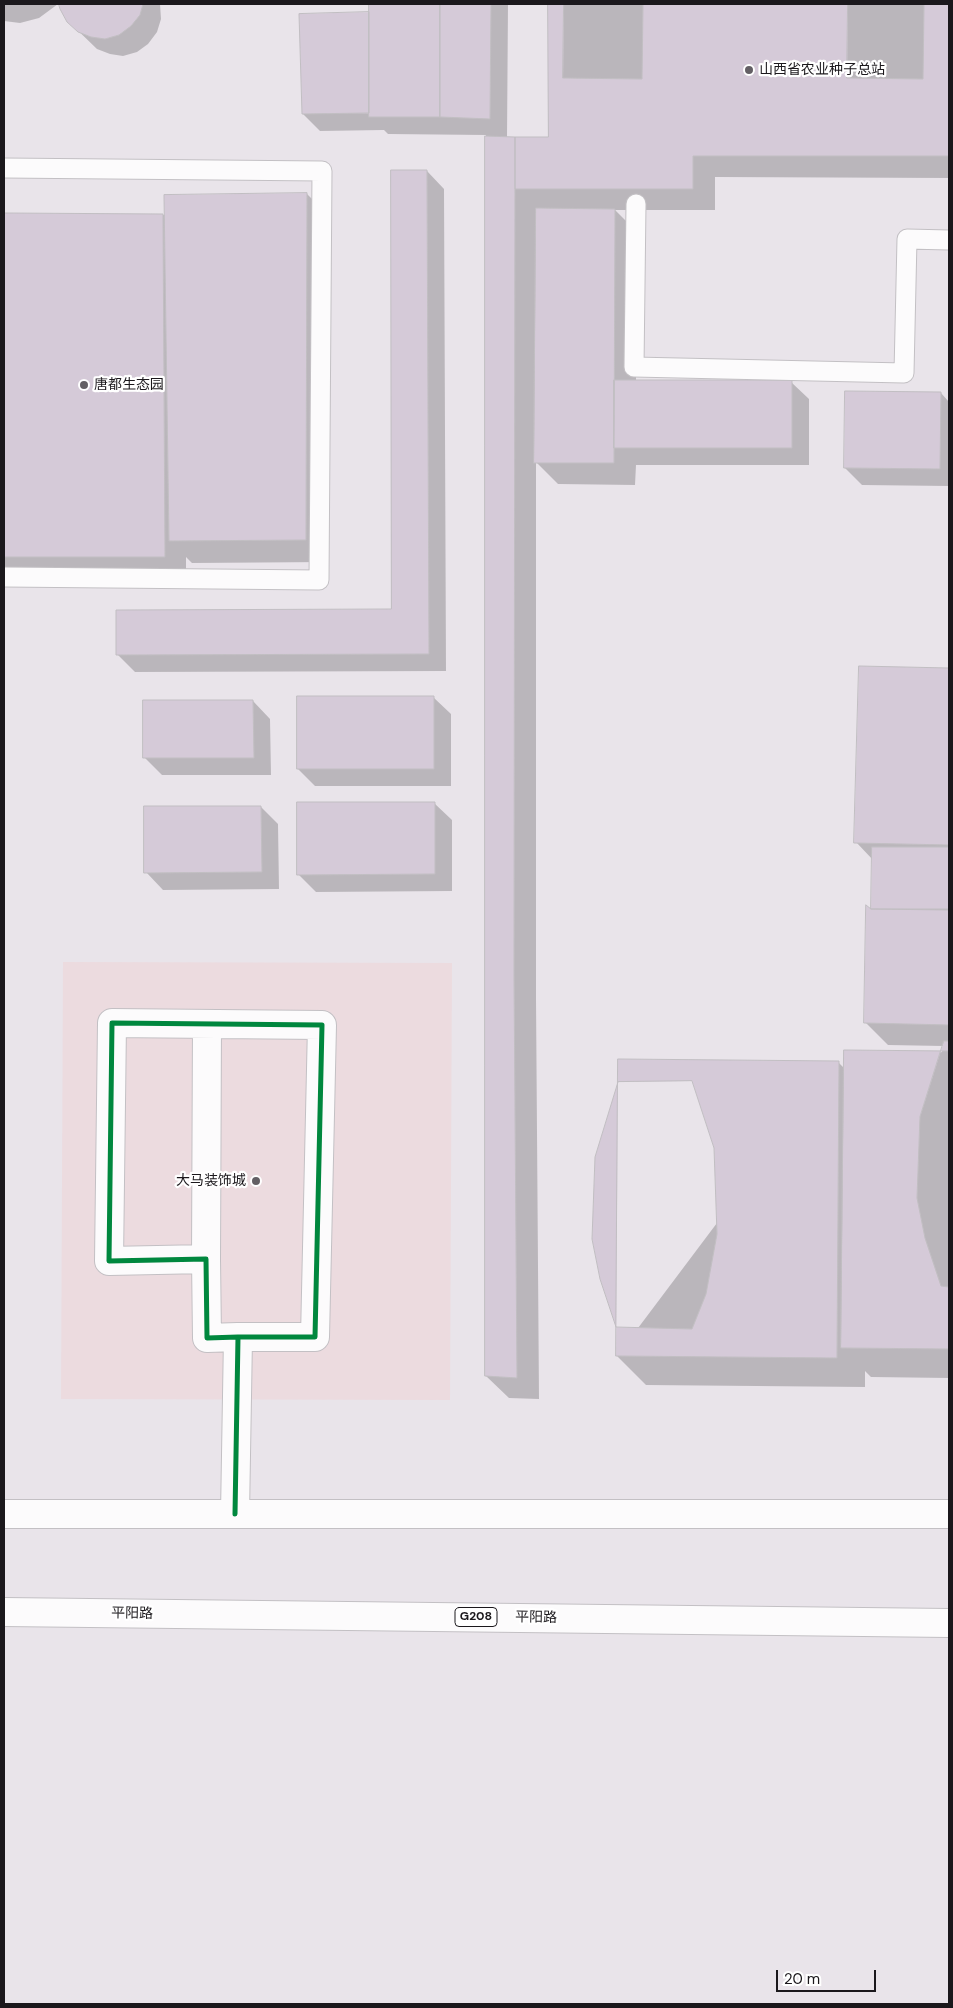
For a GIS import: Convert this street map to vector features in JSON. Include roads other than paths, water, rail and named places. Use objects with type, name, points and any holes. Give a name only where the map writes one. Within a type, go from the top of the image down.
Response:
[{"type":"main road","points":[[206,1259],[109,1261],[112,1023],[322,1025],[315,1337],[207,1338],[207,1024]]},
{"type":"main road","points":[[235,1514],[238,1337]]},
{"type":"main road","points":[[4,1514],[949,1514]]},
{"type":"main road","name":"平阳路","points":[[4,1612],[949,1623]]},
{"type":"lane","points":[[4,168],[322,172],[322,181],[319,580],[4,577]]},
{"type":"lane","points":[[636,204],[634,367],[904,373],[908,239],[949,240]]},
{"type":"place","name":"山西省农业种子总站","points":[[749,70]]},
{"type":"place","name":"唐都生态园","points":[[84,385]]},
{"type":"place","name":"大马装饰城","points":[[256,1181]]}]
